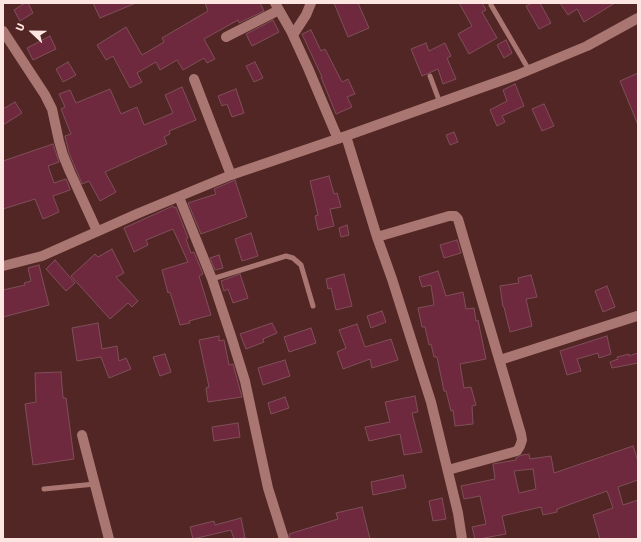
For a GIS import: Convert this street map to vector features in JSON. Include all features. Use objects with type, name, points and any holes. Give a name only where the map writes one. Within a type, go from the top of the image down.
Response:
[{"type":"street","points":[[293,35],[306,15],[311,3]]},
{"type":"street","points":[[226,37],[277,6],[293,35],[342,138],[392,279],[431,402],[458,513],[462,539]]},
{"type":"street","points":[[3,266],[42,256],[97,231],[231,175],[342,138],[529,70],[587,46],[638,18]]},
{"type":"street","points":[[3,31],[45,95],[52,109],[58,141],[63,155],[97,231]]},
{"type":"street","points":[[194,79],[231,175]]},
{"type":"street","points":[[179,197],[212,279],[245,381],[268,488],[284,539]]},
{"type":"street","points":[[377,237],[449,216],[457,217],[521,434],[520,446],[517,451],[448,470]]},
{"type":"street","points":[[500,360],[637,316]]},
{"type":"street","points":[[82,435],[109,539]]},
{"type":"lane","points":[[491,5],[529,70]]},
{"type":"lane","points":[[430,76],[440,103]]},
{"type":"lane","points":[[212,279],[286,256],[293,258],[301,265],[313,306]]},
{"type":"lane","points":[[44,489],[94,484]]},
{"type":"building","points":[[25,3],[28,3],[33,13],[20,21],[14,10]]},
{"type":"building","points":[[93,3],[136,3],[100,18]]},
{"type":"building","points":[[205,3],[260,3],[264,11],[239,23],[238,20],[204,39],[215,59],[207,63],[204,58],[183,70],[177,60],[160,70],[156,62],[137,73],[142,82],[130,88],[113,56],[106,60],[97,45],[126,27],[142,55],[164,42],[162,38],[208,11]]},
{"type":"building","points":[[334,3],[358,3],[369,28],[348,37]]},
{"type":"building","points":[[459,3],[482,3],[486,10],[482,12],[497,38],[469,54],[458,34],[472,26]]},
{"type":"building","points":[[532,3],[540,3],[551,23],[539,29],[526,6]]},
{"type":"building","points":[[560,3],[615,3],[584,22],[577,9],[568,15]]},
{"type":"building","points":[[273,20],[279,32],[252,46],[246,34]]},
{"type":"building","points":[[311,30],[321,51],[325,49],[342,82],[348,79],[355,94],[347,97],[352,107],[336,114],[322,77],[302,34]]},
{"type":"building","points":[[50,36],[56,49],[33,60],[27,48]]},
{"type":"building","points":[[506,40],[512,53],[504,58],[497,45]]},
{"type":"building","points":[[426,43],[429,51],[445,43],[451,56],[447,58],[456,79],[443,84],[438,69],[422,76],[411,49]]},
{"type":"building","points":[[68,62],[76,75],[63,82],[56,69]]},
{"type":"building","points":[[255,62],[263,78],[254,82],[246,66]]},
{"type":"building","points":[[638,73],[638,125],[620,81]]},
{"type":"building","points":[[515,84],[524,106],[502,116],[505,122],[497,126],[490,110],[507,101],[503,90]]},
{"type":"building","points":[[182,87],[196,120],[169,131],[170,134],[164,137],[167,144],[105,172],[116,192],[100,201],[89,181],[82,184],[69,153],[65,136],[71,134],[61,109],[65,107],[59,94],[70,90],[76,103],[110,89],[121,114],[137,107],[144,125],[173,113],[165,95]]},
{"type":"building","points":[[236,89],[244,113],[232,117],[227,104],[222,106],[218,96]]},
{"type":"building","points":[[15,102],[22,113],[3,125],[3,109]]},
{"type":"building","points":[[544,104],[554,126],[542,131],[532,109]]},
{"type":"building","points":[[454,132],[458,142],[450,145],[446,135]]},
{"type":"building","points":[[53,144],[59,162],[48,166],[54,183],[66,179],[70,189],[53,196],[59,212],[43,219],[35,199],[3,209],[3,161]]},
{"type":"building","points":[[329,176],[334,194],[337,193],[341,207],[330,209],[334,226],[318,230],[315,216],[318,215],[310,181]]},
{"type":"building","points":[[235,180],[247,217],[201,234],[188,203],[216,194],[214,189]]},
{"type":"building","points":[[173,206],[174,208],[176,207],[188,238],[186,239],[191,253],[194,252],[203,274],[199,276],[211,315],[180,325],[170,292],[168,293],[162,270],[188,262],[173,229],[146,240],[148,245],[134,252],[124,228]]},
{"type":"building","points":[[347,225],[349,235],[341,237],[339,228]]},
{"type":"building","points":[[251,233],[258,256],[242,261],[235,239]]},
{"type":"building","points":[[457,240],[461,253],[444,258],[440,245]]},
{"type":"building","points":[[112,249],[124,273],[116,277],[138,301],[132,307],[128,303],[110,319],[71,276],[95,254],[98,257]]},
{"type":"building","points":[[219,255],[223,268],[215,270],[210,258]]},
{"type":"building","points":[[55,260],[75,283],[66,291],[46,269]]},
{"type":"building","points":[[39,265],[49,305],[3,317],[3,290],[25,285],[24,283],[31,281],[28,268]]},
{"type":"building","points":[[438,271],[446,296],[463,292],[466,309],[474,308],[476,321],[478,320],[486,359],[460,364],[464,388],[471,387],[476,405],[472,406],[473,424],[455,426],[453,410],[451,411],[446,391],[444,391],[437,357],[434,357],[431,344],[429,345],[425,327],[422,327],[418,308],[434,305],[431,285],[422,287],[419,277]]},
{"type":"building","points":[[240,274],[248,298],[233,303],[228,289],[224,291],[221,281]]},
{"type":"building","points":[[344,274],[352,306],[336,310],[331,288],[328,289],[326,279]]},
{"type":"building","points":[[531,275],[537,297],[526,299],[532,326],[510,332],[503,307],[500,286],[519,283],[518,278]]},
{"type":"building","points":[[607,286],[615,307],[603,312],[595,291]]},
{"type":"building","points":[[382,311],[386,322],[371,328],[367,316]]},
{"type":"building","points":[[98,323],[102,349],[117,346],[119,361],[126,358],[131,369],[109,378],[101,357],[77,361],[72,328]]},
{"type":"building","points":[[272,323],[277,333],[263,339],[264,342],[246,349],[240,334]]},
{"type":"building","points":[[357,324],[365,347],[391,339],[398,360],[372,368],[370,359],[343,369],[337,352],[346,348],[339,330]]},
{"type":"building","points":[[311,328],[316,343],[289,352],[284,337]]},
{"type":"building","points":[[219,336],[219,341],[224,340],[229,365],[233,364],[242,397],[208,402],[206,388],[209,387],[199,340]]},
{"type":"building","points":[[607,336],[611,354],[599,358],[598,353],[577,359],[581,371],[567,375],[560,351]]},
{"type":"building","points":[[638,353],[638,363],[612,368],[610,362],[618,359],[617,357],[629,354],[629,356]]},
{"type":"building","points":[[165,354],[171,372],[160,376],[153,357]]},
{"type":"building","points":[[285,360],[290,376],[263,385],[258,368]]},
{"type":"building","points":[[61,372],[63,398],[66,398],[74,459],[33,465],[25,404],[36,402],[35,373]]},
{"type":"building","points":[[415,396],[418,412],[412,413],[422,452],[404,455],[400,434],[369,441],[365,427],[390,422],[385,402]]},
{"type":"building","points":[[285,397],[289,408],[271,414],[268,403]]},
{"type":"building","points":[[238,423],[240,437],[214,441],[212,427]]},
{"type":"building","points":[[633,446],[638,461],[638,480],[618,487],[623,505],[638,500],[638,539],[600,539],[593,515],[613,508],[607,491],[557,509],[557,512],[543,515],[541,507],[502,516],[506,534],[484,539],[475,539],[472,527],[486,524],[480,496],[464,499],[461,486],[495,479],[493,464],[516,460],[516,458],[522,455],[529,454],[530,459],[551,456],[554,473]],"holes":[[[533,469],[536,489],[519,493],[514,471]]]},
{"type":"building","points":[[403,475],[406,488],[373,495],[371,482]]},
{"type":"building","points":[[442,498],[446,519],[433,521],[429,501]]},
{"type":"building","points":[[362,507],[370,539],[290,539],[289,534],[338,519],[336,513]]},
{"type":"building","points":[[241,518],[245,538],[234,539],[231,530],[193,539],[190,527],[214,521],[215,525]]}]
